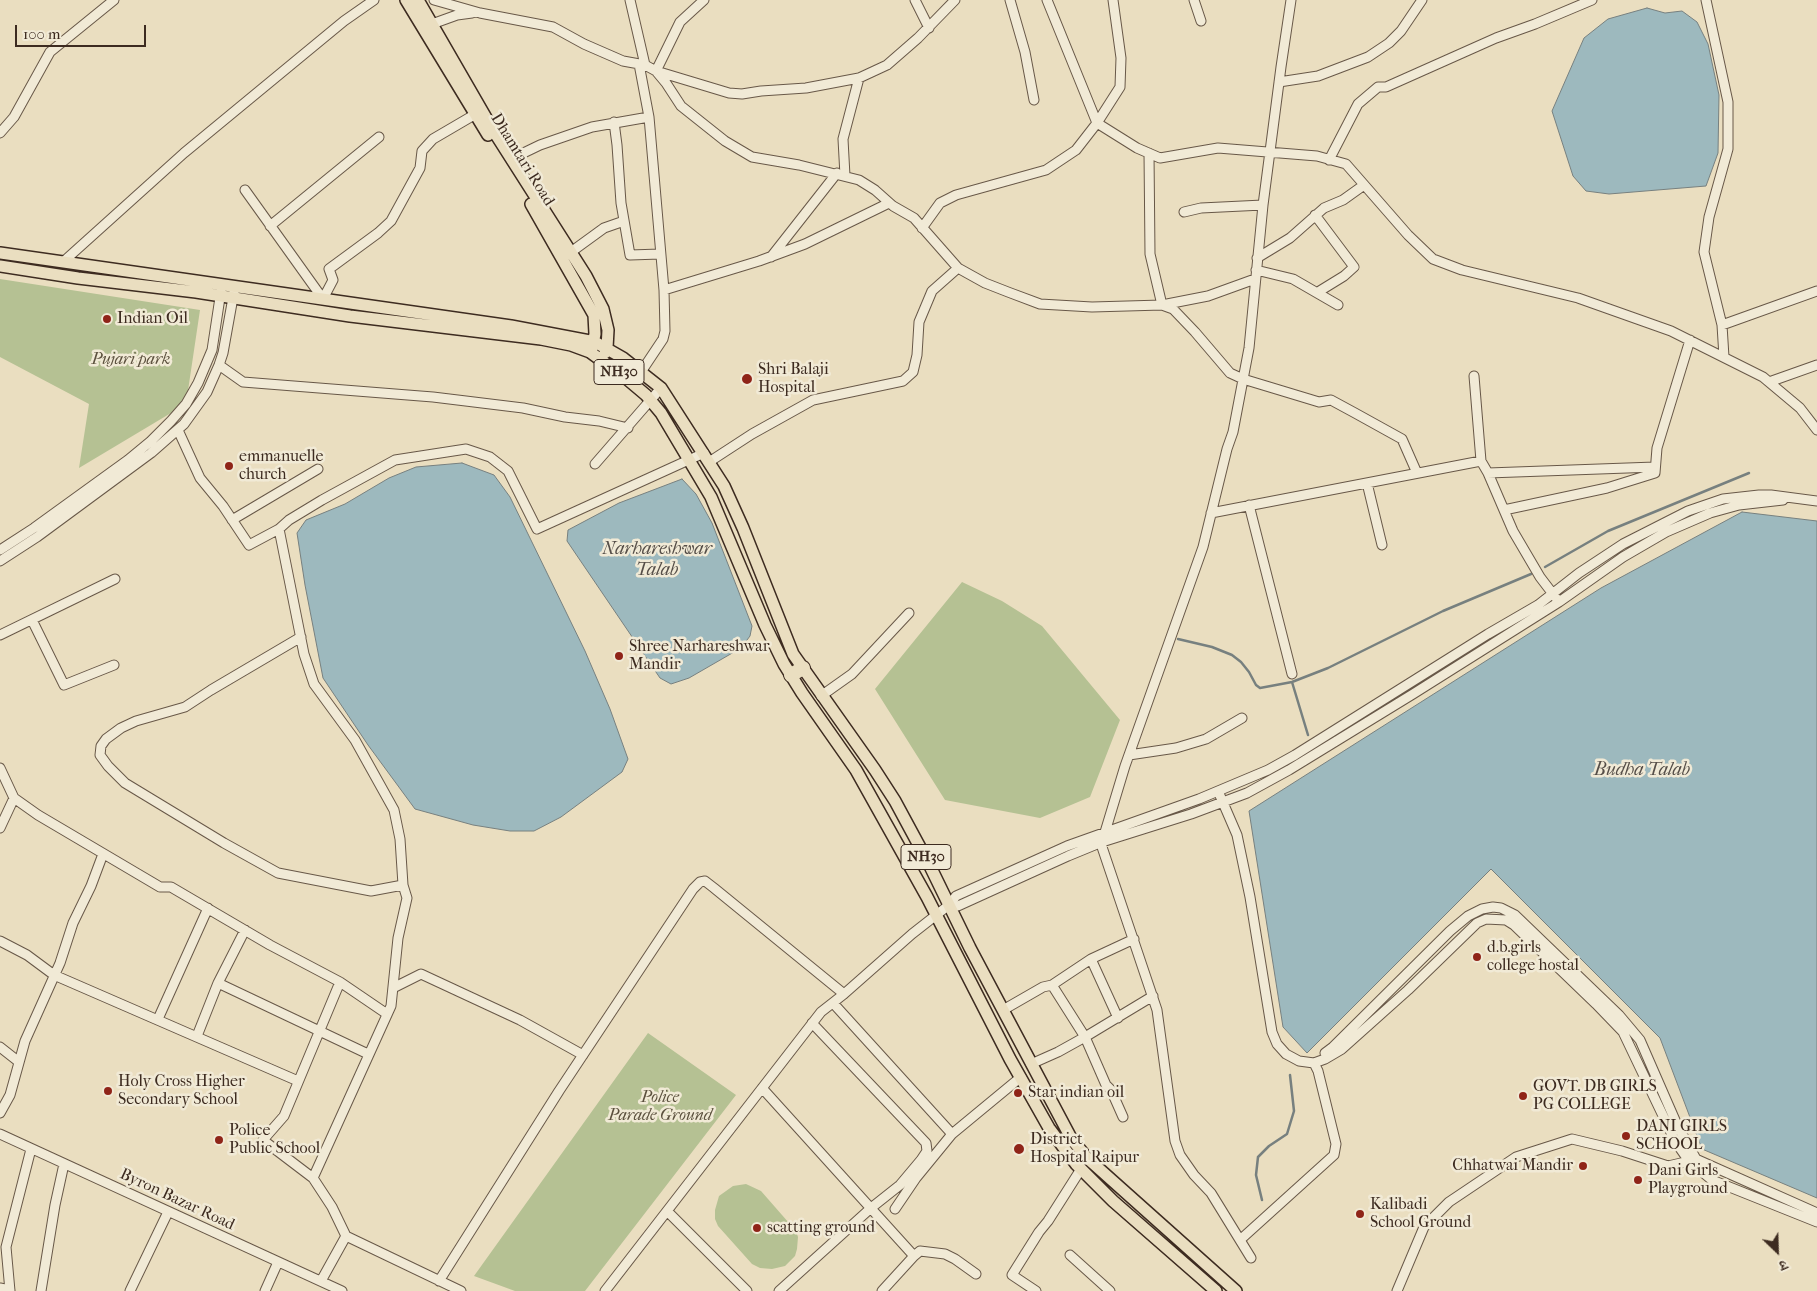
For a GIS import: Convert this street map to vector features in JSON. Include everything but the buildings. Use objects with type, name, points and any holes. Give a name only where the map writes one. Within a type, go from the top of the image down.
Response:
[{"type":"main road","name":"Dhamtari Road","points":[[406,0],[474,115],[537,214],[590,307],[595,323],[592,347]]},
{"type":"main road","name":"Dhamtari Road","points":[[418,0],[511,159],[586,276],[603,309],[608,330],[607,348]]},
{"type":"main road","name":"NH30","points":[[0,253],[234,292],[350,316],[607,348],[624,358],[661,388],[724,486],[743,528],[793,654],[797,672],[821,696],[875,770],[895,801],[930,864],[1003,1010],[1071,1138],[1087,1158],[1229,1289]]},
{"type":"main road","name":"NH30","points":[[0,266],[221,290]]},
{"type":"main road","name":"NH30","points":[[234,292],[323,299],[511,326],[592,347],[602,360],[632,383],[650,400],[661,413],[711,497],[765,625],[797,672],[856,770],[936,914],[1049,1128],[1081,1169],[1113,1201],[1216,1291]]},
{"type":"main road","points":[[602,360],[607,348]]},
{"type":"street","points":[[0,134],[14,117],[50,52],[114,0]]},
{"type":"street","points":[[63,262],[184,153],[344,21],[374,0]]},
{"type":"street","points":[[434,0],[480,13],[553,27],[584,44],[623,61],[642,65],[700,85],[729,93],[742,94],[806,88],[859,78],[887,65],[928,28],[955,0]]},
{"type":"street","points":[[630,0],[649,117],[664,290],[665,331],[663,339],[632,383]]},
{"type":"street","points":[[656,71],[680,22],[704,0]]},
{"type":"street","points":[[915,0],[928,28]]},
{"type":"street","points":[[1010,0],[1025,52],[1034,100]]},
{"type":"street","points":[[1047,0],[1097,123],[1124,140],[1160,158],[1218,148],[1317,156],[1346,164],[1408,235],[1433,259],[1462,270],[1578,298],[1671,331],[1763,377],[1800,408],[1817,430]]},
{"type":"street","points":[[922,228],[940,203],[956,195],[1046,170],[1076,150],[1097,123],[1120,87],[1121,58],[1113,0]]},
{"type":"street","points":[[1194,0],[1201,20]]},
{"type":"street","points":[[1251,1258],[1211,1193],[1189,1168],[1174,1141],[1161,1034],[1153,996],[1102,847],[1102,842],[1129,755],[1203,547],[1233,432],[1250,348],[1263,205],[1291,0]]},
{"type":"street","points":[[1279,82],[1318,76],[1368,57],[1389,43],[1401,31],[1422,0]]},
{"type":"street","points":[[1329,160],[1358,104],[1378,87],[1386,87],[1496,38],[1592,0]]},
{"type":"street","points":[[1706,0],[1728,102],[1728,149],[1709,216],[1704,252],[1722,325],[1724,357]]},
{"type":"street","points":[[432,24],[456,15],[480,13]]},
{"type":"street","points":[[656,71],[666,82],[681,106],[725,141],[752,157],[799,164],[859,180],[914,218],[958,268],[985,283],[1040,304],[1092,307],[1162,305],[1208,296],[1255,279]]},
{"type":"street","points":[[771,257],[841,175],[843,139],[859,78]]},
{"type":"street","points":[[245,190],[323,299],[333,280],[329,269],[391,221],[420,168],[422,151],[433,139],[474,115]]},
{"type":"street","points":[[511,159],[540,145],[592,126],[649,117]]},
{"type":"street","points":[[614,122],[618,145],[621,204],[630,254],[660,254]]},
{"type":"street","points":[[270,226],[379,137]]},
{"type":"street","points":[[1149,153],[1150,254],[1162,305]]},
{"type":"street","points":[[1257,258],[1290,238],[1324,208],[1342,200],[1364,185]]},
{"type":"street","points":[[664,290],[771,257],[805,244],[889,202]]},
{"type":"street","points":[[1184,212],[1201,208],[1263,205]]},
{"type":"street","points":[[1315,215],[1354,267],[1344,276],[1318,292]]},
{"type":"street","points":[[571,252],[604,228],[624,221]]},
{"type":"street","points":[[178,430],[200,478],[249,545],[279,529],[289,520],[322,500],[395,460],[466,449],[490,457],[508,471],[537,529],[689,460],[706,458],[813,400],[903,381],[913,372],[917,355],[919,322],[932,291],[958,268]]},
{"type":"street","points":[[1256,270],[1293,279],[1338,305]]},
{"type":"street","points":[[0,550],[34,528],[128,460],[151,441],[186,404],[198,383],[212,350],[221,290]]},
{"type":"street","points":[[0,561],[37,537],[136,464],[178,430],[202,402],[223,353],[234,292]]},
{"type":"street","points":[[1722,325],[1817,292]]},
{"type":"street","points":[[1162,305],[1173,309],[1230,373],[1243,379],[1319,402],[1330,400],[1355,413],[1402,440],[1417,473]]},
{"type":"street","points":[[1504,510],[1608,488],[1654,474],[1657,448],[1690,340]]},
{"type":"street","points":[[218,365],[243,382],[433,397],[523,408],[628,428]]},
{"type":"street","points":[[1769,382],[1817,365]]},
{"type":"street","points":[[1474,376],[1481,461],[1488,472],[1513,531],[1540,577],[1559,602]]},
{"type":"street","points":[[595,464],[661,388]]},
{"type":"street","points":[[1211,513],[1481,461]]},
{"type":"street","points":[[1488,472],[1655,467]]},
{"type":"street","points":[[232,520],[318,469]]},
{"type":"street","points":[[1367,483],[1382,545]]},
{"type":"street","points":[[605,1291],[821,1012],[949,905],[956,896],[1067,846],[1218,791],[1268,770],[1553,594],[1579,573],[1623,544],[1688,511],[1723,499],[1759,495],[1805,500]]},
{"type":"street","points":[[949,905],[958,906],[1102,842],[1191,814],[1247,793],[1289,770],[1421,689],[1559,602],[1623,557],[1666,532],[1710,513],[1739,505],[1816,500]]},
{"type":"street","points":[[1249,505],[1292,674]]},
{"type":"street","points":[[279,529],[304,654],[314,684],[355,740],[394,810],[400,839],[407,898],[398,938],[391,1006],[313,1178]]},
{"type":"street","points":[[0,635],[115,579]]},
{"type":"street","points":[[821,696],[852,674],[909,614]]},
{"type":"street","points":[[32,620],[64,685],[114,665]]},
{"type":"street","points":[[301,637],[210,690],[185,707],[136,721],[121,728],[101,746],[100,754],[108,766],[125,782],[224,843],[278,873],[371,891],[404,885]]},
{"type":"street","points":[[1129,755],[1176,748],[1206,739],[1242,718]]},
{"type":"street","points":[[0,768],[14,798],[38,815],[160,887],[171,887],[340,982],[387,1014]]},
{"type":"street","points":[[1218,791],[1237,835],[1250,897],[1272,1032],[1277,1044],[1286,1054],[1299,1061],[1314,1063],[1342,1049],[1477,923],[1486,919],[1506,920],[1514,924],[1623,1032],[1675,1141],[1712,1180],[1817,1222]]},
{"type":"street","points":[[0,828],[14,798]]},
{"type":"street","points":[[0,1113],[10,1095],[25,1041],[60,963],[73,923],[104,854]]},
{"type":"street","points":[[439,1281],[583,1055],[693,889],[700,882],[704,881],[714,888],[844,994]]},
{"type":"street","points":[[158,1019],[208,908]]},
{"type":"street","points":[[1299,1061],[1319,1057],[1333,1047],[1450,931],[1468,916],[1482,909],[1501,908],[1515,915],[1542,940],[1619,1015],[1640,1040],[1693,1160]]},
{"type":"street","points":[[198,1036],[218,983],[245,930]]},
{"type":"street","points":[[1003,1010],[1043,987],[1052,985],[1091,959],[1134,939]]},
{"type":"street","points":[[0,941],[27,955],[54,975],[298,1081]]},
{"type":"street","points":[[1091,959],[1118,1018]]},
{"type":"street","points":[[393,988],[421,974],[520,1020],[583,1055]]},
{"type":"street","points":[[340,982],[284,1116],[262,1140],[313,1178],[332,1207],[346,1236],[461,1291]]},
{"type":"street","points":[[218,983],[368,1054]]},
{"type":"street","points":[[1052,985],[1085,1037],[1106,1085],[1111,1090],[1123,1117]]},
{"type":"street","points":[[1031,1064],[1085,1037],[1153,996]]},
{"type":"street","points":[[833,1003],[952,1134]]},
{"type":"street","points":[[778,1291],[871,1208],[900,1185],[927,1151],[926,1143],[812,1023]]},
{"type":"street","points":[[0,1046],[19,1062]]},
{"type":"street","points":[[1240,1240],[1334,1154],[1336,1144],[1318,1071],[1314,1063]]},
{"type":"street","points":[[895,1209],[916,1178],[952,1134],[1021,1077]]},
{"type":"street","points":[[762,1088],[914,1256]]},
{"type":"street","name":"Byron Bazar Road","points":[[0,1134],[342,1291]]},
{"type":"street","points":[[1397,1291],[1424,1227],[1449,1202],[1516,1157],[1572,1139],[1622,1151],[1668,1166],[1693,1160],[1817,1213]]},
{"type":"street","points":[[0,1288],[10,1290],[6,1247],[31,1149]]},
{"type":"street","points":[[41,1291],[55,1205],[64,1164]]},
{"type":"street","points":[[1036,1291],[1012,1275],[1081,1169]]},
{"type":"street","points":[[130,1291],[168,1212]]},
{"type":"street","points":[[667,1212],[747,1291]]},
{"type":"street","points":[[321,1281],[346,1236]]},
{"type":"street","points":[[882,1291],[920,1251],[945,1254],[956,1259],[976,1274]]},
{"type":"street","points":[[1070,1255],[1110,1291]]},
{"type":"street","points":[[264,1291],[278,1262]]},
{"type":"green space","name":"Pujari park","points":[[0,279],[200,310],[186,404],[79,468],[89,404],[0,357]]},
{"type":"green space","points":[[962,582],[1002,601],[1042,626],[1120,720],[1090,797],[1040,818],[945,800],[875,689]]},
{"type":"green space","name":"Police Parade Ground","points":[[648,1033],[736,1095],[585,1291],[515,1291],[474,1276]]},
{"type":"green space","name":"scatting ground","points":[[746,1184],[761,1191],[796,1231],[798,1237],[795,1256],[785,1266],[772,1269],[760,1268],[752,1264],[718,1226],[715,1219],[715,1210],[719,1196],[733,1186]]},
{"type":"water","points":[[1647,8],[1665,13],[1682,11],[1697,22],[1708,44],[1719,95],[1718,153],[1706,186],[1609,194],[1586,191],[1573,176],[1552,111],[1584,38],[1608,19]]},
{"type":"water","points":[[462,463],[494,475],[510,497],[585,651],[610,709],[628,759],[622,772],[561,817],[534,831],[510,831],[473,825],[415,809],[368,745],[323,678],[297,533],[306,520],[345,504],[389,478],[416,467]]},
{"type":"water","name":"Narhareshwar Talab","points":[[682,479],[696,494],[712,523],[752,626],[750,636],[741,648],[689,678],[671,684],[660,678],[567,541],[568,530],[619,503]]},
{"type":"water","name":"Budha Talab","points":[[1742,512],[1817,521],[1817,1198],[1702,1149],[1660,1038],[1491,869],[1307,1053],[1283,1027],[1249,811],[1601,588]]},
{"type":"waterway","points":[[1545,567],[1608,531],[1749,473]]},
{"type":"waterway","points":[[1178,639],[1212,647],[1232,655],[1241,662],[1260,688],[1292,682],[1328,668],[1443,611],[1531,574]]},
{"type":"waterway","points":[[1292,682],[1308,735]]},
{"type":"waterway","points":[[1262,1200],[1256,1175],[1258,1157],[1269,1146],[1287,1134],[1294,1111],[1290,1075]]},
{"type":"place","name":"Indian Oil","points":[[107,319]]},
{"type":"place","name":"Shri Balaji Hospital","points":[[747,379]]},
{"type":"place","name":"emmanuelle church","points":[[229,466]]},
{"type":"place","name":"Shree Narhareshwar Mandir","points":[[619,656]]},
{"type":"place","name":"d.b.girls college hostal","points":[[1477,957]]},
{"type":"place","name":"Holy Cross Higher Secondary School","points":[[108,1091]]},
{"type":"place","name":"Star indian oil","points":[[1018,1093]]},
{"type":"place","name":"GOVT. DB GIRLS PG COLLEGE","points":[[1523,1096]]},
{"type":"place","name":"DANI GIRLS SCHOOL","points":[[1626,1136]]},
{"type":"place","name":"Police Public School","points":[[219,1140]]},
{"type":"place","name":"District Hospital Raipur","points":[[1019,1149]]},
{"type":"place","name":"Chhatwai Mandir","points":[[1583,1166]]},
{"type":"place","name":"Dani Girls Playground","points":[[1638,1180]]},
{"type":"place","name":"Kalibadi School Ground","points":[[1360,1214]]},
{"type":"place","name":"scatting ground","points":[[757,1228]]}]
